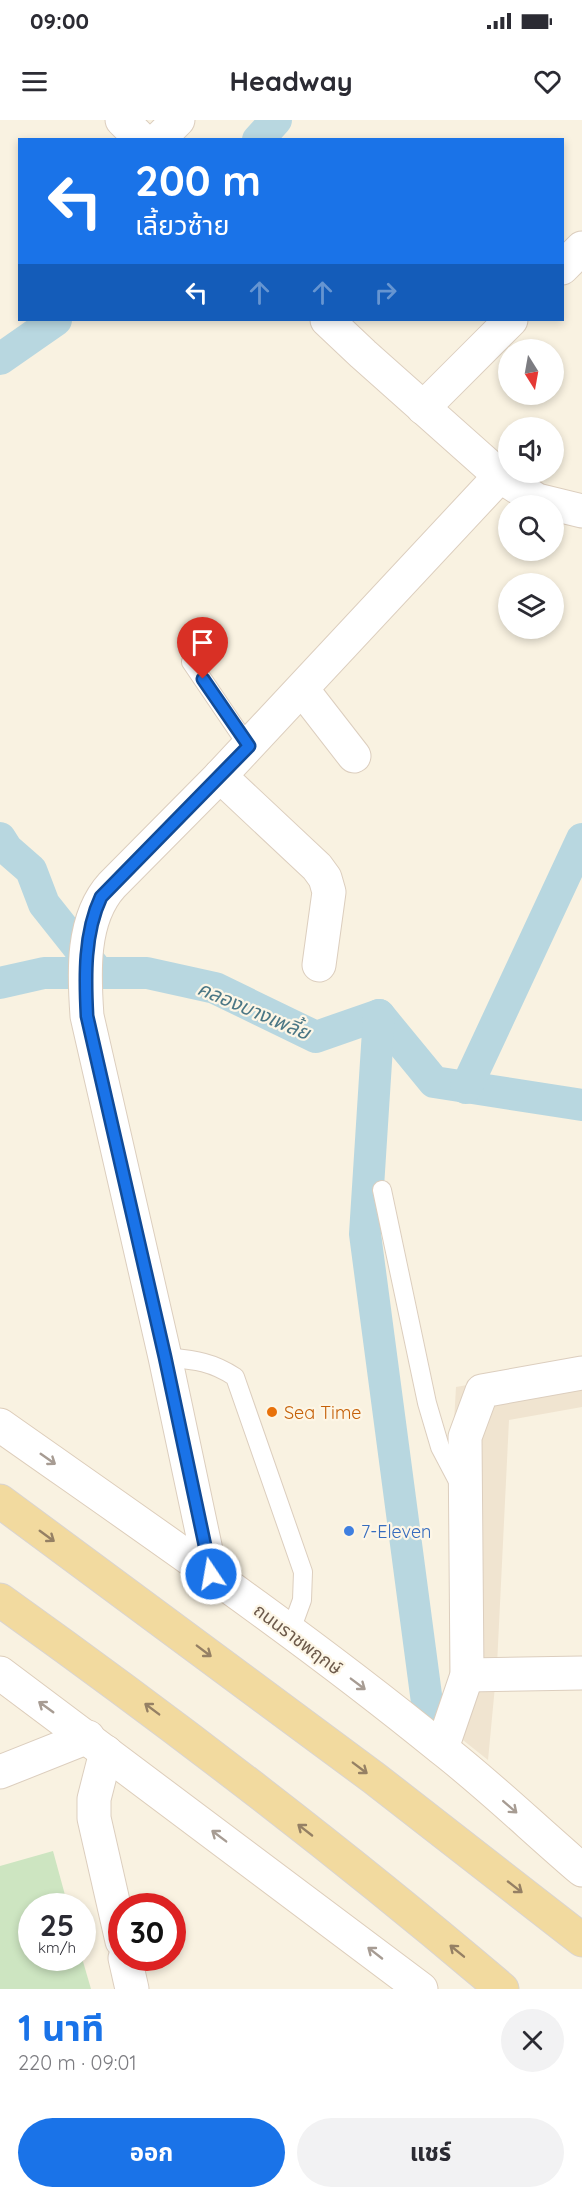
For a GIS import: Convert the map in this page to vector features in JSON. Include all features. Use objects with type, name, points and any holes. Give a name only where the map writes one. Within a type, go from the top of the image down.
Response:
[{"type":"main road","points":[[0,1501],[364,1771],[582,1940]]},
{"type":"main road","points":[[0,1600],[153,1710],[396,1901],[502,1989]]},
{"type":"street","points":[[122,120],[140,138]]},
{"type":"street","points":[[160,138],[178,120]]},
{"type":"street","points":[[564,266],[582,248]]},
{"type":"street","points":[[328,321],[498,474]]},
{"type":"street","points":[[423,408],[510,321]]},
{"type":"street","points":[[211,1574],[165,1357],[87,1016],[85,980],[93,914],[101,897],[111,885],[249,746],[498,478]]},
{"type":"street","points":[[511,483],[537,500],[576,515]]},
{"type":"street","points":[[302,689],[354,756]]},
{"type":"street","points":[[220,776],[317,867],[325,878],[329,892],[319,964]]},
{"type":"street","points":[[442,1748],[467,1675],[465,1437],[482,1391],[582,1373]]},
{"type":"street","name":"ถนนราชพฤกษ์","points":[[0,1425],[211,1574],[442,1748],[582,1870]]},
{"type":"street","points":[[0,1673],[421,1989]]},
{"type":"street","points":[[467,1675],[582,1673]]},
{"type":"street","points":[[0,1772],[97,1744]]},
{"type":"street","points":[[97,1744],[94,1818],[111,1893]]},
{"type":"street","points":[[128,1971],[132,1989]]},
{"type":"lane","points":[[191,662],[249,746]]},
{"type":"lane","points":[[382,1190],[427,1403],[440,1448],[467,1497]]},
{"type":"lane","points":[[165,1357],[197,1360],[218,1366],[235,1377],[303,1572],[302,1600],[290,1633]]},
{"type":"shaded area","points":[[582,1364],[582,1407],[509,1420],[497,1665],[488,1760],[449,1729],[450,1491],[456,1387]]},
{"type":"green space","points":[[53,1851],[64,1893],[18,1893],[18,1971],[86,1971],[91,1989],[0,1989],[0,1866]]},
{"type":"waterway","points":[[260,138],[276,120]]},
{"type":"waterway","points":[[0,359],[55,321]]},
{"type":"waterway","points":[[0,838],[7,849],[31,870],[44,904],[98,972]]},
{"type":"waterway","points":[[466,1088],[582,839]]},
{"type":"waterway","name":"คลองบางเพลี้ย","points":[[0,983],[44,973],[147,973],[215,988],[316,1037],[379,1015],[434,1082],[582,1105]]},
{"type":"waterway","points":[[379,1015],[365,1234],[428,1710]]},
{"type":"place","name":"Sea Time","points":[[272,1412]]},
{"type":"place","name":"7-Eleven","points":[[349,1531]]},
{"type":"route","points":[[203,679],[249,746],[101,897],[93,914],[85,980],[87,1016],[165,1357],[211,1574]]}]
